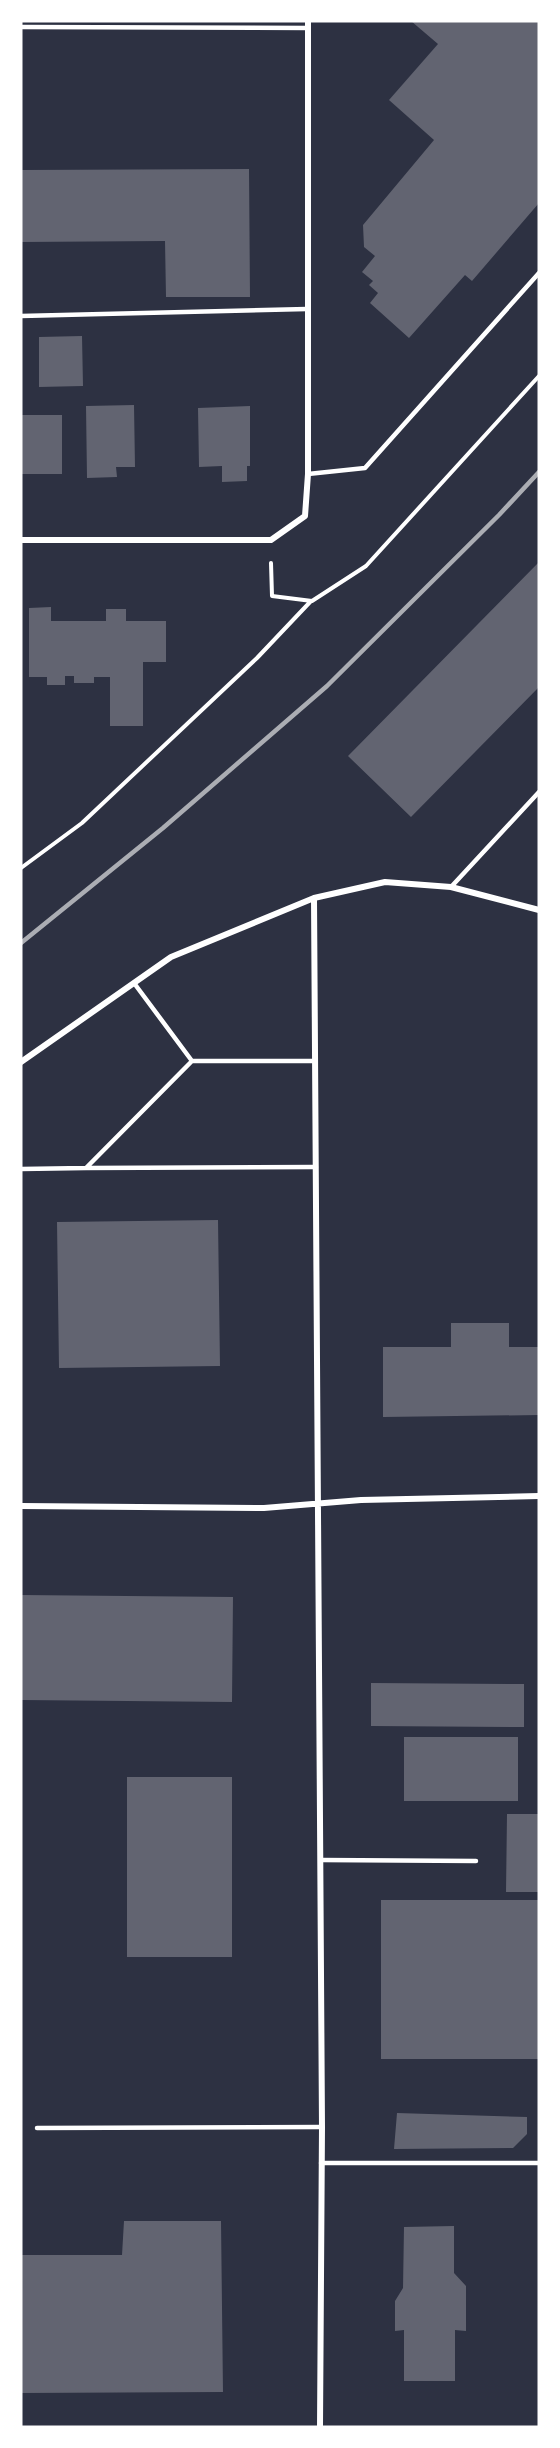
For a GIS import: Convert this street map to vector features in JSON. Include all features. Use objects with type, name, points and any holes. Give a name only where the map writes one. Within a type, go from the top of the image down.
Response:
[{"type":"street","points":[[21,540],[271,540],[305,516],[308,474],[308,24]]},
{"type":"street","points":[[21,1062],[171,957],[314,898],[385,882],[451,887],[539,910]]},
{"type":"street","points":[[314,898],[321,1860],[320,2427]]},
{"type":"street","points":[[21,1506],[264,1508],[362,1500],[539,1496]]},
{"type":"lane","points":[[21,27],[308,24]]},
{"type":"lane","points":[[308,474],[365,468],[539,273]]},
{"type":"lane","points":[[21,316],[307,309]]},
{"type":"lane","points":[[451,887],[539,792]]},
{"type":"lane","points":[[134,983],[192,1061]]},
{"type":"lane","points":[[86,1168],[192,1061],[315,1061]]},
{"type":"lane","points":[[21,1169],[316,1167]]},
{"type":"lane","points":[[321,1860],[476,1861]]},
{"type":"lane","points":[[37,2128],[322,2127]]},
{"type":"lane","points":[[321,2163],[539,2163]]},
{"type":"path","points":[[21,868],[82,823],[257,658],[312,601],[366,566],[539,376]]},
{"type":"path","points":[[271,540],[272,596],[312,601]]},
{"type":"building","points":[[411,21],[539,21],[539,203],[472,281],[465,275],[409,338],[370,303],[378,293],[369,285],[373,281],[362,272],[375,256],[364,247],[363,225],[434,140],[389,100],[438,44]]},
{"type":"building","points":[[249,169],[250,297],[166,297],[165,241],[21,242],[21,170]]},
{"type":"building","points":[[82,336],[83,386],[39,387],[39,337]]},
{"type":"building","points":[[134,405],[135,467],[116,467],[117,477],[87,478],[86,406]]},
{"type":"building","points":[[250,406],[250,466],[247,466],[247,481],[222,482],[222,466],[199,467],[198,408]]},
{"type":"building","points":[[21,415],[62,415],[62,474],[21,474]]},
{"type":"building","points":[[539,562],[539,687],[411,817],[348,756]]},
{"type":"building","points":[[51,607],[51,621],[106,621],[106,609],[126,609],[126,621],[166,621],[166,662],[143,662],[143,726],[110,726],[110,677],[94,677],[94,683],[74,683],[74,676],[65,676],[65,685],[47,685],[47,677],[29,677],[29,608]]},
{"type":"building","points":[[218,1220],[220,1366],[59,1368],[57,1222]]},
{"type":"building","points":[[451,1323],[509,1323],[509,1347],[539,1347],[539,1415],[383,1417],[383,1347],[451,1347]]},
{"type":"building","points":[[21,1595],[233,1597],[232,1702],[21,1700]]},
{"type":"building","points":[[371,1683],[524,1684],[524,1727],[371,1726]]},
{"type":"building","points":[[404,1737],[518,1737],[518,1801],[404,1801]]},
{"type":"building","points":[[127,1777],[232,1777],[232,1957],[127,1957]]},
{"type":"building","points":[[507,1814],[539,1814],[539,1892],[506,1892]]},
{"type":"building","points":[[381,1900],[539,1900],[539,2059],[381,2059]]},
{"type":"building","points":[[397,2113],[527,2117],[527,2134],[513,2148],[394,2149]]},
{"type":"building","points":[[124,2221],[221,2221],[223,2392],[21,2393],[21,2255],[122,2255]]},
{"type":"building","points":[[454,2226],[454,2273],[466,2286],[466,2331],[455,2330],[455,2381],[404,2381],[404,2330],[395,2331],[395,2301],[403,2288],[404,2227]]},
{"type":"railway","points":[[21,943],[163,828],[327,686],[499,515],[539,472]]}]
